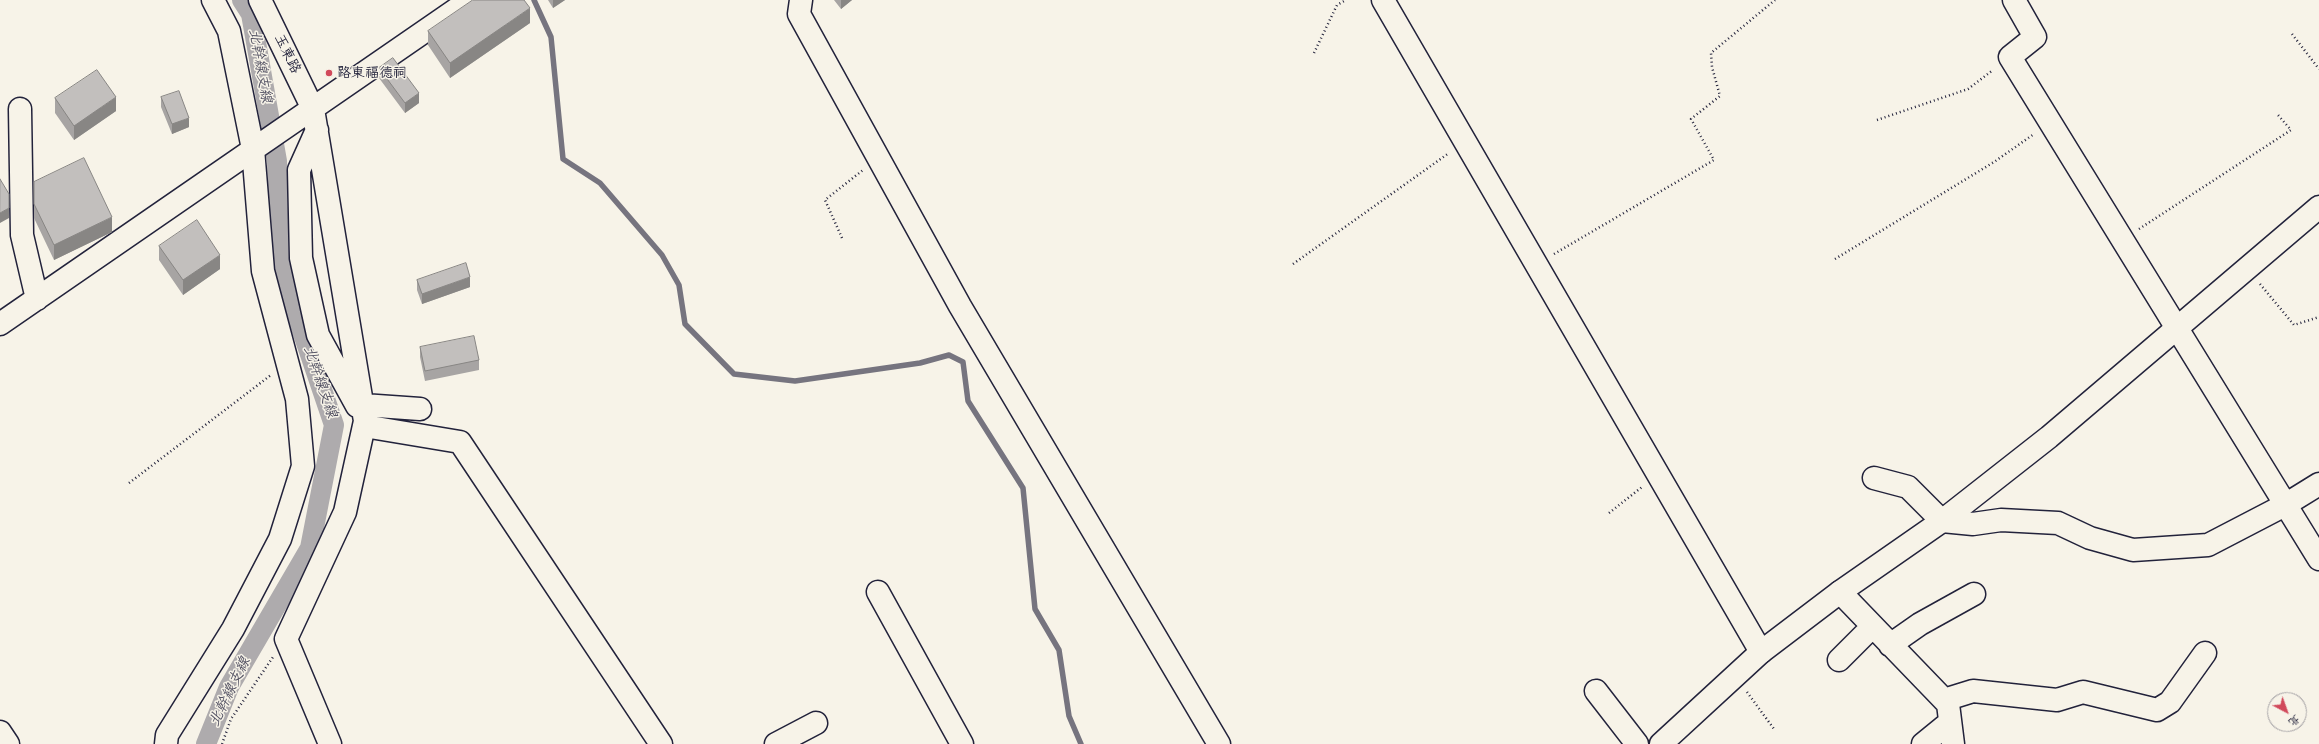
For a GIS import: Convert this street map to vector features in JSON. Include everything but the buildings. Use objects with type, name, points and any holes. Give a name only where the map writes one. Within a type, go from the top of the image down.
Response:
[{"type":"main road","points":[[166,744],[167,735],[233,629],[280,539],[303,466],[297,399],[263,271],[258,145],[229,31],[214,0]]},
{"type":"main road","name":"玉東路","points":[[260,0],[309,119],[364,417]]},
{"type":"main road","points":[[0,324],[258,145],[309,119],[470,0]]},
{"type":"main road","points":[[801,0],[799,14],[968,319],[1219,744]]},
{"type":"main road","points":[[1383,0],[1761,652]]},
{"type":"main road","points":[[2014,0],[2035,37],[2010,57],[2175,328],[2319,559]]},
{"type":"main road","points":[[20,109],[22,236],[37,299]]},
{"type":"main road","points":[[309,119],[299,170],[300,258],[318,334],[364,417],[345,512],[286,639],[330,744]]},
{"type":"main road","points":[[1661,744],[1761,652],[1840,592],[1942,521],[2049,437],[2175,328],[2319,207]]},
{"type":"main road","points":[[364,417],[420,408]]},
{"type":"main road","points":[[364,417],[460,442],[661,744]]},
{"type":"main road","points":[[1874,478],[1908,487],[1942,521],[1973,524],[2001,520],[2058,523],[2090,538],[2133,550],[2208,545],[2285,505],[2319,484]]},
{"type":"main road","points":[[878,592],[962,744]]},
{"type":"main road","points":[[1840,592],[1948,704],[1953,744]]},
{"type":"main road","points":[[1890,645],[1920,624],[1974,594]]},
{"type":"main road","points":[[1838,660],[1873,626]]},
{"type":"main road","points":[[1944,700],[1973,691],[2057,700],[2083,692],[2157,710],[2170,702],[2205,653]]},
{"type":"main road","points":[[1596,691],[1638,744]]},
{"type":"main road","points":[[1923,744],[1950,722]]},
{"type":"main road","points":[[776,744],[816,723]]},
{"type":"main road","points":[[0,732],[8,744]]},
{"type":"path","points":[[1314,53],[1337,5],[1346,0]]},
{"type":"path","points":[[1536,264],[1714,160],[1691,119],[1720,96],[1712,68],[1711,53],[1775,0]]},
{"type":"path","points":[[2292,34],[2319,69]]},
{"type":"path","points":[[1877,120],[1968,89],[2010,57]]},
{"type":"path","points":[[2121,240],[2291,130],[2278,114]]},
{"type":"path","points":[[1835,259],[1994,162],[2050,122]]},
{"type":"path","points":[[1293,264],[1465,142]]},
{"type":"path","points":[[842,238],[826,200],[879,159]]},
{"type":"path","points":[[2247,268],[2294,325],[2319,317]]},
{"type":"path","points":[[130,483],[287,363]]},
{"type":"path","points":[[1609,513],[1658,474]]},
{"type":"path","points":[[222,744],[230,719],[286,639]]},
{"type":"path","points":[[1735,675],[1774,729]]},
{"type":"waterway","name":"北幹線支線","points":[[206,744],[229,687],[310,548],[334,425],[279,263],[277,161],[251,14],[242,0]]},
{"type":"waterway","points":[[534,0],[551,37],[563,159],[600,183],[662,255],[679,285],[685,324],[734,374],[795,381],[920,363],[949,355],[963,362],[968,401],[1023,488],[1035,609],[1059,650],[1069,716],[1081,744]]},
{"type":"place","name":"路東福德祠","points":[[329,73]]}]
